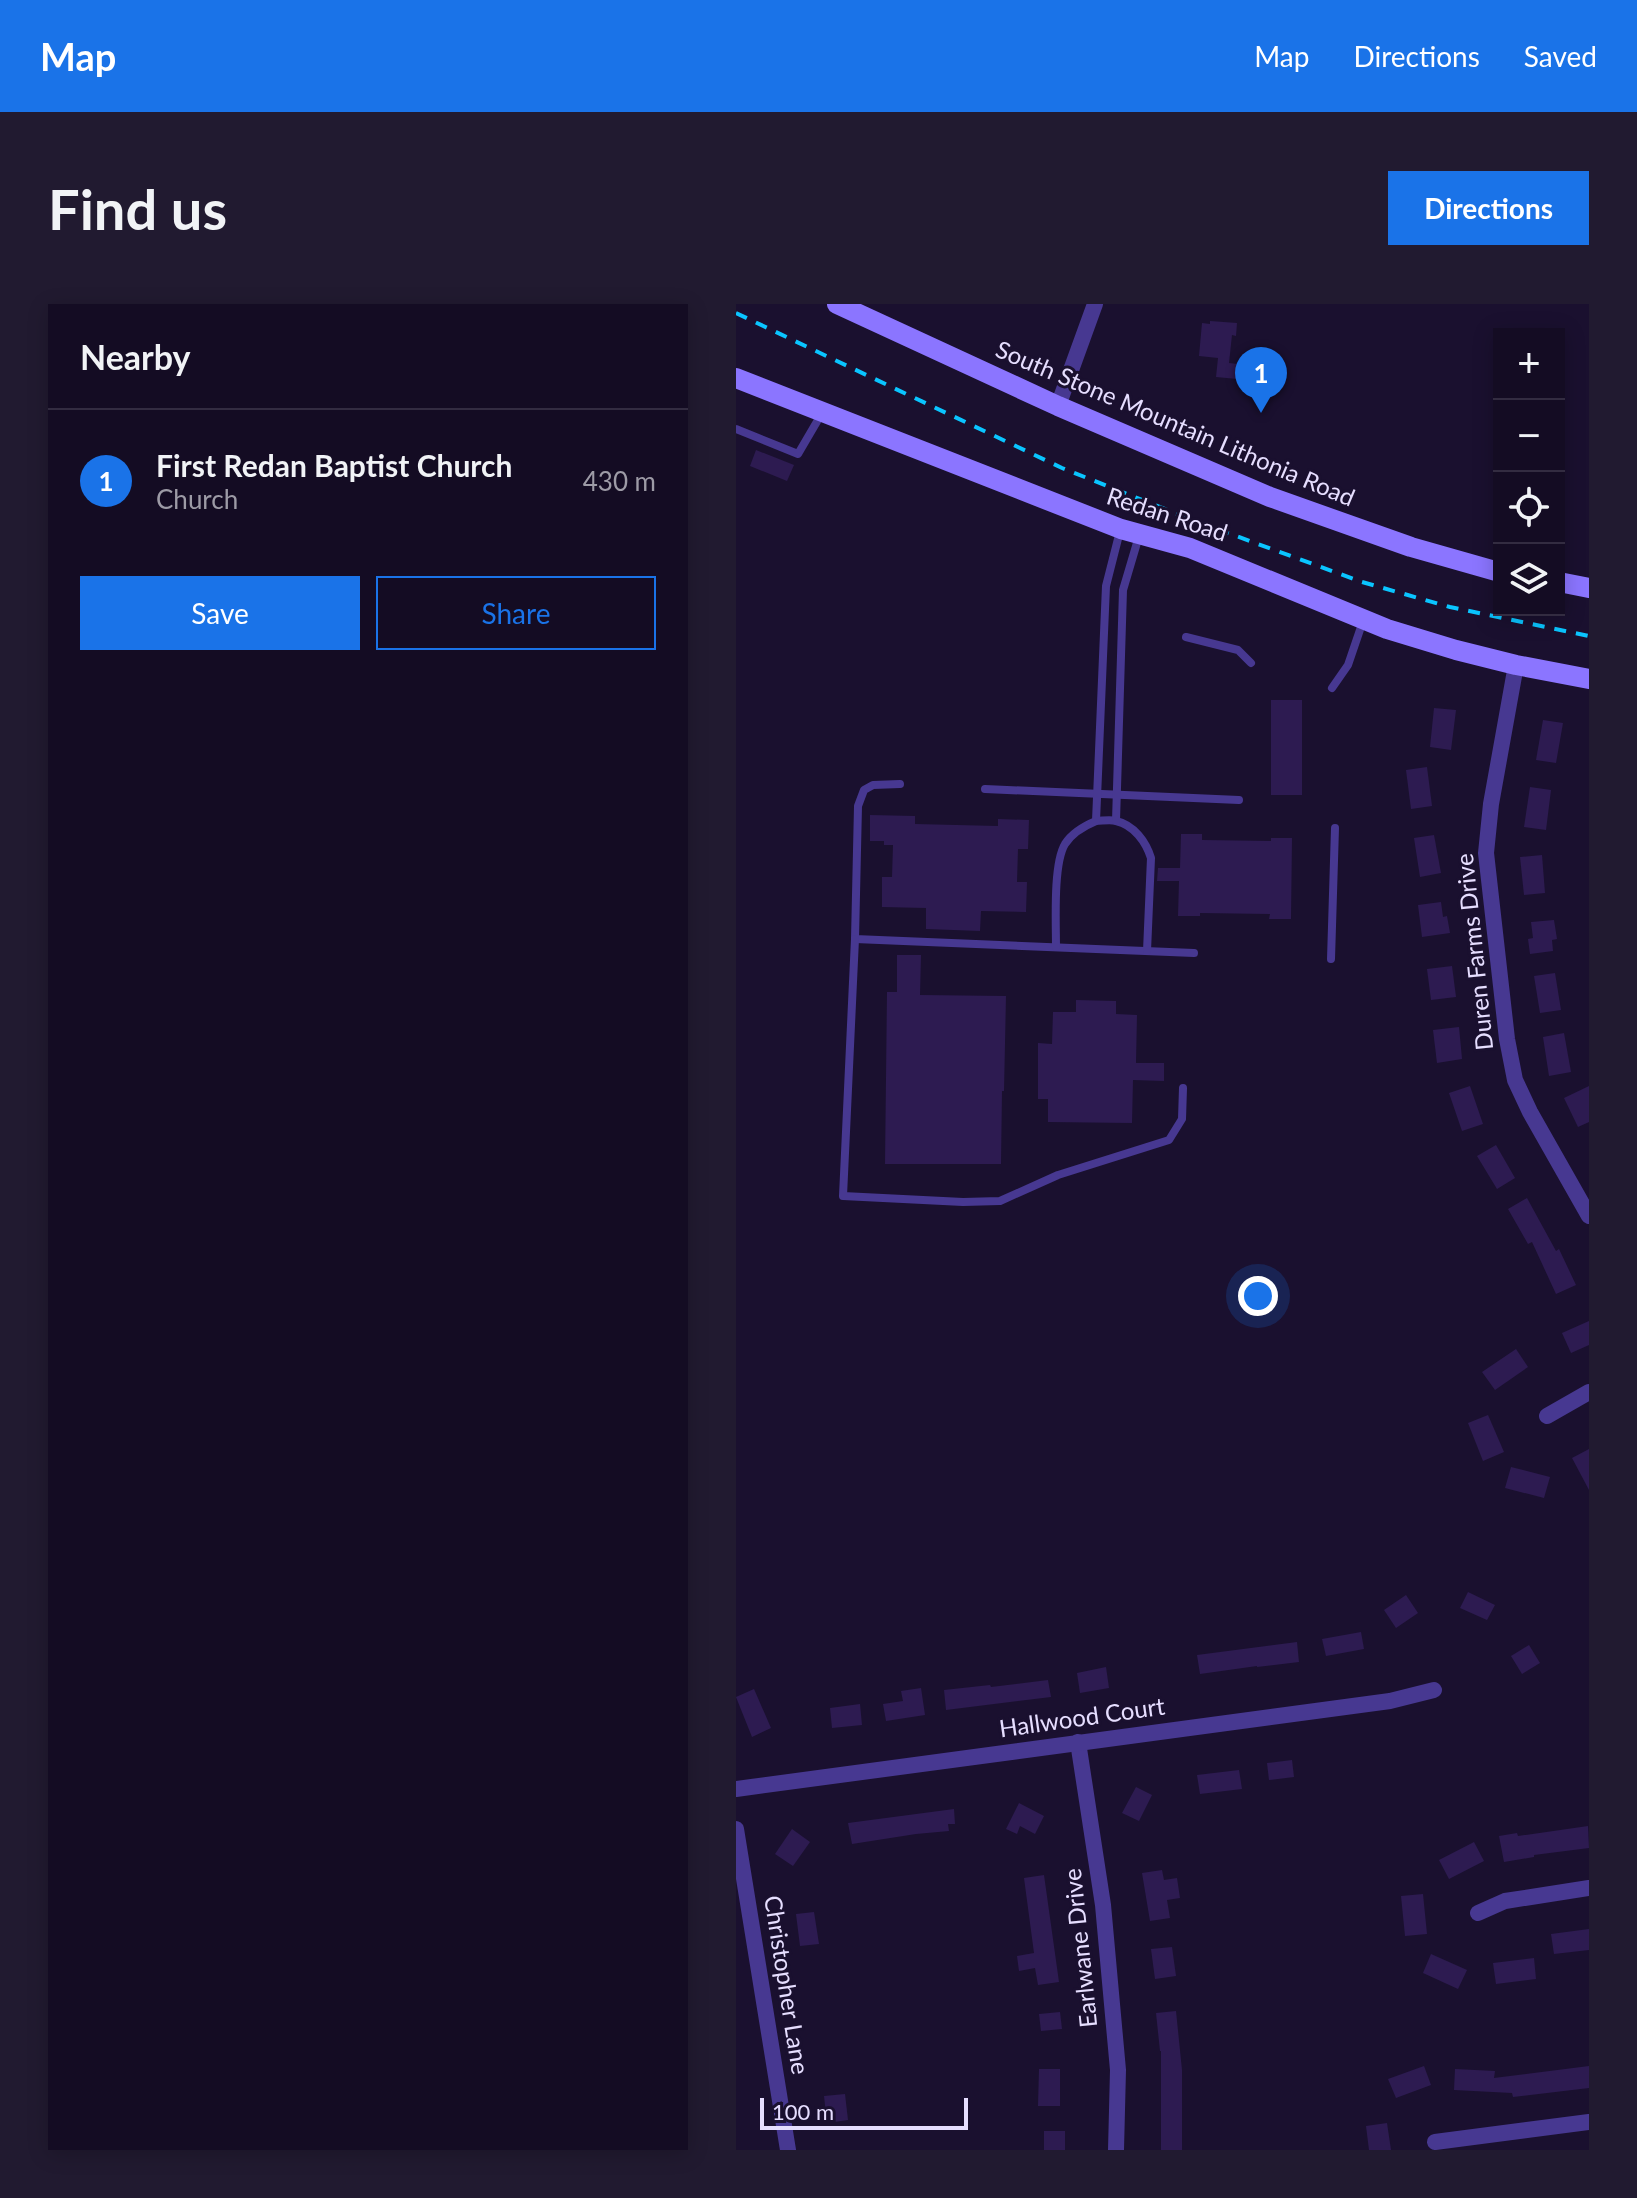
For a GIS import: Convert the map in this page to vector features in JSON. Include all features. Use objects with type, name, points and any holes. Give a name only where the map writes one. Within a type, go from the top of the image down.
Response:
[{"type":"main road","name":"South Stone Mountain Lithonia Road","points":[[837,304],[1058,406],[1270,497],[1411,547],[1493,570]]},
{"type":"main road","name":"Redan Road","points":[[736,378],[1130,531],[1190,548],[1364,620],[1456,650],[1589,679]]},
{"type":"main road","points":[[1565,583],[1589,588]]},
{"type":"street","points":[[1058,406],[1095,304]]},
{"type":"street","name":"Duren Farms Drive","points":[[1516,665],[1491,804],[1486,853],[1507,1039],[1515,1080],[1589,1216]]},
{"type":"street","points":[[1547,1416],[1589,1392]]},
{"type":"street","name":"Hallwood Court","points":[[736,1789],[1390,1701],[1434,1690]]},
{"type":"street","name":"Earlwane Drive","points":[[1078,1742],[1103,1905],[1118,2070],[1116,2150]]},
{"type":"street","name":"Christopher Lane","points":[[736,1829],[788,2150]]},
{"type":"street","points":[[1478,1913],[1505,1901],[1589,1888]]},
{"type":"street","points":[[1435,2142],[1589,2122]]},
{"type":"lane","points":[[736,429],[798,454],[823,412]]},
{"type":"lane","points":[[1096,821],[1106,586],[1130,531]]},
{"type":"lane","points":[[1116,821],[1123,590],[1130,531]]},
{"type":"lane","points":[[1106,586],[1123,590]]},
{"type":"lane","points":[[1332,688],[1348,665],[1364,620]]},
{"type":"lane","points":[[1186,637],[1238,650],[1251,663]]},
{"type":"lane","points":[[900,784],[873,785],[864,790],[858,806],[843,1196],[1000,1201],[1058,1175],[1169,1140],[1182,1119],[1183,1088]]},
{"type":"lane","points":[[985,789],[1239,800]]},
{"type":"lane","points":[[1056,947],[1059,859],[1070,838],[1082,828],[1096,821],[1116,821],[1137,834],[1147,845],[1151,858],[1147,951]]},
{"type":"lane","points":[[1331,959],[1335,828]]},
{"type":"lane","points":[[855,939],[1194,953]]},
{"type":"building","points":[[1210,321],[1237,323],[1236,336],[1232,335],[1229,363],[1238,364],[1237,379],[1216,377],[1218,358],[1199,356],[1202,323],[1210,324]]},
{"type":"building","points":[[756,450],[794,465],[787,481],[750,466]]},
{"type":"building","points":[[1271,700],[1302,700],[1302,795],[1271,795]]},
{"type":"building","points":[[1434,708],[1456,710],[1451,750],[1430,747]]},
{"type":"building","points":[[1543,720],[1563,723],[1556,763],[1536,760]]},
{"type":"building","points":[[1427,767],[1432,806],[1411,809],[1406,770]]},
{"type":"building","points":[[1530,787],[1551,790],[1546,830],[1524,827]]},
{"type":"building","points":[[870,815],[915,816],[915,824],[998,826],[998,819],[1029,820],[1028,849],[1018,849],[1017,882],[1027,882],[1026,912],[981,911],[980,931],[926,929],[926,908],[882,907],[882,877],[892,877],[893,845],[870,841]]},
{"type":"building","points":[[1181,834],[1202,834],[1202,840],[1271,841],[1271,838],[1292,838],[1291,919],[1269,919],[1270,914],[1200,913],[1200,916],[1178,916],[1179,881],[1157,881],[1158,868],[1180,868]]},
{"type":"building","points":[[1434,835],[1441,873],[1420,877],[1414,838]]},
{"type":"building","points":[[1542,855],[1545,893],[1524,895],[1520,857]]},
{"type":"building","points":[[1441,902],[1450,933],[1422,937],[1418,905]]},
{"type":"building","points":[[1554,920],[1557,939],[1552,940],[1553,951],[1530,954],[1528,939],[1533,938],[1531,922]]},
{"type":"building","points":[[897,955],[921,955],[920,995],[1006,996],[1001,1164],[885,1164],[887,992],[897,992]]},
{"type":"building","points":[[1452,966],[1456,997],[1431,1000],[1427,969]]},
{"type":"building","points":[[1555,973],[1561,1010],[1540,1013],[1534,976]]},
{"type":"building","points":[[1076,1000],[1116,1001],[1116,1014],[1137,1015],[1136,1063],[1164,1063],[1164,1081],[1133,1080],[1132,1123],[1048,1122],[1048,1099],[1038,1099],[1038,1043],[1052,1044],[1053,1012],[1076,1012]]},
{"type":"building","points":[[1459,1027],[1462,1059],[1437,1063],[1433,1030]]},
{"type":"building","points":[[1564,1033],[1571,1072],[1549,1076],[1543,1037]]},
{"type":"building","points":[[1470,1086],[1483,1124],[1462,1131],[1449,1093]]},
{"type":"building","points":[[1589,1086],[1589,1122],[1578,1127],[1564,1098]]},
{"type":"building","points":[[1496,1145],[1515,1178],[1497,1189],[1477,1156]]},
{"type":"building","points":[[1527,1198],[1556,1251],[1559,1249],[1576,1285],[1556,1294],[1532,1242],[1528,1244],[1508,1209]]},
{"type":"building","points":[[1589,1321],[1589,1345],[1571,1353],[1562,1333]]},
{"type":"building","points":[[1516,1349],[1528,1367],[1495,1390],[1482,1372]]},
{"type":"building","points":[[1488,1415],[1504,1452],[1483,1461],[1468,1423]]},
{"type":"building","points":[[1589,1449],[1589,1490],[1572,1458]]},
{"type":"building","points":[[1511,1467],[1550,1477],[1544,1498],[1505,1488]]},
{"type":"building","points":[[1468,1592],[1495,1605],[1487,1620],[1460,1608]]},
{"type":"building","points":[[1406,1595],[1418,1613],[1396,1628],[1384,1610]]},
{"type":"building","points":[[1361,1632],[1364,1649],[1326,1656],[1322,1639]]},
{"type":"building","points":[[1297,1642],[1299,1662],[1200,1674],[1197,1655]]},
{"type":"building","points":[[1529,1645],[1540,1663],[1522,1674],[1511,1656]]},
{"type":"building","points":[[1106,1667],[1109,1688],[1080,1693],[1077,1673]]},
{"type":"building","points":[[1048,1680],[1051,1697],[946,1710],[944,1690]]},
{"type":"building","points":[[921,1688],[925,1715],[886,1721],[883,1704],[903,1701],[901,1691]]},
{"type":"building","points":[[754,1689],[771,1728],[752,1737],[736,1697]]},
{"type":"building","points":[[860,1704],[862,1725],[832,1728],[830,1708]]},
{"type":"building","points":[[1292,1760],[1294,1777],[1269,1780],[1267,1763]]},
{"type":"building","points":[[1239,1770],[1242,1789],[1200,1794],[1197,1775]]},
{"type":"building","points":[[1136,1787],[1152,1795],[1139,1821],[1122,1813]]},
{"type":"building","points":[[1019,1803],[1044,1816],[1035,1834],[1020,1826],[1017,1834],[1006,1829]]},
{"type":"building","points":[[954,1809],[955,1824],[948,1824],[949,1831],[852,1844],[848,1823]]},
{"type":"building","points":[[1588,1826],[1589,1848],[1504,1862],[1499,1836]]},
{"type":"building","points":[[792,1829],[810,1842],[793,1866],[775,1854]]},
{"type":"building","points":[[1474,1842],[1484,1861],[1449,1879],[1439,1860]]},
{"type":"building","points":[[1162,1870],[1164,1880],[1177,1878],[1180,1898],[1167,1900],[1170,1918],[1150,1921],[1142,1873]]},
{"type":"building","points":[[1044,1875],[1059,1982],[1038,1985],[1035,1968],[1019,1971],[1017,1956],[1034,1953],[1024,1878]]},
{"type":"building","points":[[1423,1894],[1427,1934],[1405,1936],[1401,1896]]},
{"type":"building","points":[[814,1912],[819,1944],[800,1946],[796,1914]]},
{"type":"building","points":[[1589,1929],[1589,1950],[1554,1954],[1551,1934]]},
{"type":"building","points":[[1172,1947],[1176,1976],[1155,1979],[1151,1949]]},
{"type":"building","points":[[1431,1954],[1467,1970],[1458,1989],[1423,1973]]},
{"type":"building","points":[[1534,1958],[1536,1979],[1496,1984],[1493,1963]]},
{"type":"building","points":[[1176,2011],[1182,2070],[1182,2150],[1161,2150],[1161,2051],[1156,2013]]},
{"type":"building","points":[[1060,2012],[1062,2029],[1041,2031],[1039,2014]]},
{"type":"building","points":[[1424,2066],[1431,2085],[1396,2098],[1388,2079]]},
{"type":"building","points":[[1589,2066],[1589,2088],[1513,2097],[1512,2093],[1454,2090],[1455,2069],[1495,2071],[1494,2078]]},
{"type":"building","points":[[1039,2069],[1060,2069],[1060,2106],[1038,2106]]},
{"type":"building","points":[[845,2094],[848,2120],[827,2123],[824,2096]]},
{"type":"building","points":[[1387,2123],[1391,2150],[1369,2150],[1366,2126]]},
{"type":"building","points":[[1044,2131],[1065,2131],[1065,2150],[1044,2150]]},
{"type":"railway","points":[[736,313],[1062,468],[1195,521],[1362,582],[1450,607],[1589,636]]},
{"type":"place","name":"First Redan Baptist Church","points":[[1261,413]]}]
